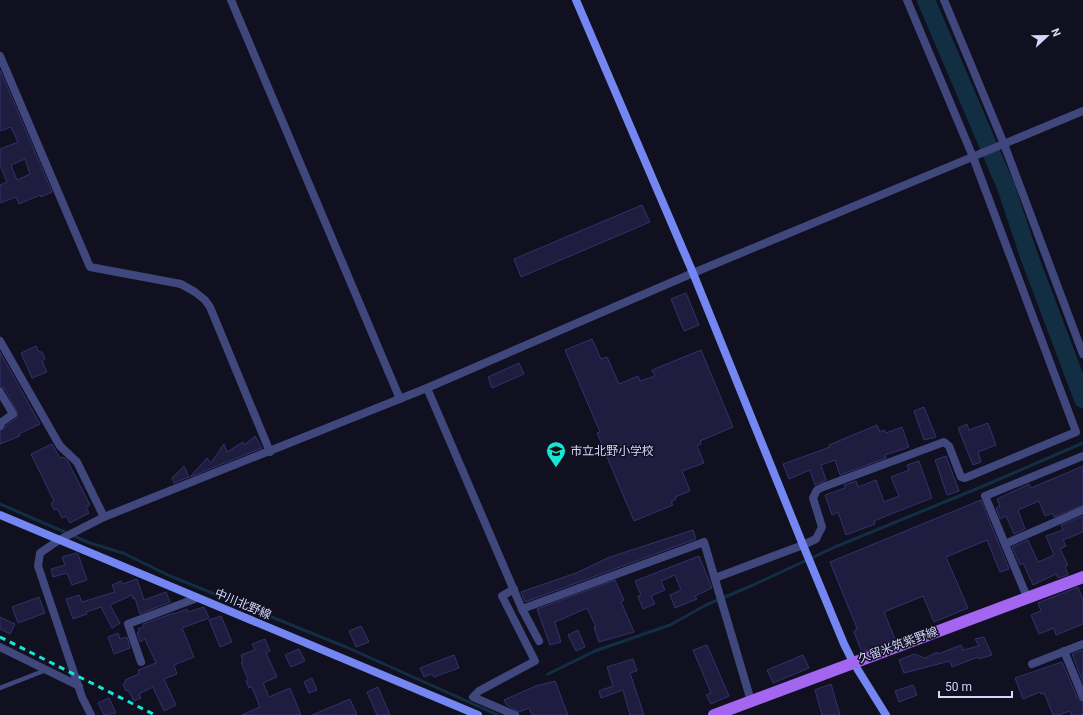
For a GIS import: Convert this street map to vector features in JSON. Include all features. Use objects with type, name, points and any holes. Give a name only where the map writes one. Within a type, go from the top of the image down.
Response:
[{"type":"main road","name":"久留米筑紫野線","points":[[714,715],[1083,577]]},
{"type":"street","points":[[231,0],[400,399]]},
{"type":"street","points":[[576,0],[693,273],[803,545],[853,662],[886,715]]},
{"type":"street","points":[[715,578],[816,539],[822,526],[813,498],[817,490],[823,487],[944,442],[949,446],[961,477],[965,478],[1076,432],[974,157],[907,0]]},
{"type":"street","points":[[944,0],[1083,354]]},
{"type":"street","points":[[0,56],[90,267],[181,284],[205,300],[210,307],[270,452]]},
{"type":"street","points":[[91,715],[79,686],[38,566],[40,553],[63,538],[104,517],[270,452],[427,388],[693,273],[1083,111]]},
{"type":"street","points":[[0,341],[60,446],[77,462],[104,517]]},
{"type":"street","points":[[427,388],[522,609],[539,641]]},
{"type":"street","points":[[0,392],[12,414],[2,422],[0,426]]},
{"type":"street","points":[[1027,597],[986,496],[1083,456]]},
{"type":"street","points":[[1005,544],[1083,510]]},
{"type":"street","name":"中川北野線","points":[[0,515],[63,538],[197,598],[478,715]]},
{"type":"street","points":[[522,609],[704,542],[752,701]]},
{"type":"street","points":[[514,589],[502,596],[535,661],[479,691],[473,697],[516,715]]},
{"type":"street","points":[[141,662],[128,624],[197,598]]},
{"type":"street","points":[[1032,664],[1083,644]]},
{"type":"street","points":[[0,647],[79,686]]},
{"type":"street","points":[[1064,651],[1083,698]]},
{"type":"lane","points":[[0,688],[46,670]]},
{"type":"building","points":[[0,70],[52,192],[41,197],[40,195],[19,204],[16,197],[0,203],[0,185],[7,182],[0,165],[0,149],[18,142],[11,127],[0,131]],"holes":[[[25,159],[30,174],[17,180],[11,165]]]},
{"type":"building","points":[[642,205],[650,222],[521,277],[514,259]]},
{"type":"building","points":[[686,293],[699,325],[684,331],[671,299]]},
{"type":"building","points":[[592,339],[601,359],[607,357],[619,384],[638,376],[640,381],[655,376],[652,370],[701,350],[733,427],[700,441],[701,444],[697,446],[704,463],[682,471],[690,491],[675,497],[676,499],[671,502],[673,505],[634,521],[597,433],[600,432],[565,350]]},
{"type":"building","points":[[36,346],[39,352],[42,352],[45,359],[42,361],[47,372],[32,378],[21,353]]},
{"type":"building","points":[[0,352],[40,424],[19,434],[20,436],[0,444],[0,431],[16,418],[18,414],[5,389],[0,387]]},
{"type":"building","points":[[519,363],[524,374],[492,388],[488,377]]},
{"type":"building","points":[[924,407],[936,437],[924,440],[914,411]]},
{"type":"building","points":[[988,423],[996,445],[978,452],[981,462],[973,465],[958,428],[967,424],[969,430]]},
{"type":"building","points":[[877,425],[880,432],[884,430],[886,433],[902,427],[909,447],[885,455],[886,458],[840,475],[835,460],[821,465],[826,480],[815,485],[810,470],[789,479],[783,464],[830,447],[829,445]]},
{"type":"building","points":[[255,436],[262,448],[190,477],[207,458],[211,463],[224,444],[227,452],[243,442],[244,445]]},
{"type":"building","points":[[52,444],[60,458],[63,457],[67,460],[90,505],[86,507],[89,513],[70,523],[66,516],[62,518],[57,509],[54,510],[51,503],[54,501],[31,454]]},
{"type":"building","points":[[946,456],[959,491],[947,495],[935,460]]},
{"type":"building","points":[[919,461],[932,498],[874,521],[875,524],[846,535],[838,512],[832,515],[825,495],[845,488],[844,485],[856,481],[858,487],[876,480],[884,502],[899,496],[891,477],[909,470],[907,465]]},
{"type":"building","points":[[184,466],[189,477],[174,483],[172,478]]},
{"type":"building","points":[[1083,466],[1083,505],[1054,517],[1053,513],[1045,516],[1039,501],[1018,510],[1025,529],[1014,534],[1006,516],[1000,519],[996,508],[1000,506],[997,499],[1029,484],[1031,488]]},
{"type":"building","points":[[981,500],[1009,569],[1000,572],[987,540],[946,557],[968,608],[934,622],[923,596],[884,612],[895,639],[862,652],[854,632],[857,628],[830,562]]},
{"type":"building","points":[[1083,516],[1083,532],[1063,540],[1066,546],[1060,549],[1068,565],[1065,566],[1068,575],[1058,578],[1056,574],[1033,585],[1023,563],[1020,565],[1012,547],[1028,540],[1038,562],[1054,555],[1046,536],[1063,530],[1061,525]]},
{"type":"building","points":[[693,530],[696,539],[525,602],[521,592],[576,573],[610,557]]},
{"type":"building","points":[[76,553],[78,554],[87,580],[72,585],[67,573],[53,577],[51,569],[65,565],[62,557]]},
{"type":"building","points":[[699,556],[712,588],[695,596],[697,599],[675,608],[670,595],[681,590],[675,575],[661,581],[665,590],[651,596],[655,604],[643,609],[638,596],[641,595],[635,581]]},
{"type":"building","points":[[137,579],[144,600],[166,592],[170,602],[140,614],[135,598],[133,599],[132,595],[110,605],[120,623],[112,628],[101,607],[86,612],[87,614],[73,619],[66,599],[79,595],[82,602],[115,592],[112,585],[121,581],[122,584]]},
{"type":"building","points":[[615,580],[624,600],[621,602],[634,632],[599,642],[594,627],[596,627],[587,608],[555,622],[561,642],[550,645],[537,609]]},
{"type":"building","points":[[1078,587],[1083,600],[1083,624],[1056,635],[1054,628],[1039,634],[1031,615],[1041,611],[1038,603]]},
{"type":"building","points":[[39,597],[45,613],[18,623],[12,607]]},
{"type":"building","points":[[204,607],[209,618],[182,628],[194,657],[174,665],[177,674],[164,679],[176,705],[164,711],[153,687],[139,694],[141,698],[134,701],[128,690],[126,691],[123,684],[126,682],[125,680],[139,674],[138,670],[156,663],[145,639],[140,642],[137,633],[139,632],[138,629],[143,627],[143,624],[174,613],[187,609],[188,612]]},
{"type":"building","points":[[221,616],[232,642],[220,647],[209,620]]},
{"type":"building","points":[[0,617],[15,624],[10,634],[0,629]]},
{"type":"building","points":[[361,626],[369,642],[356,647],[349,631]]},
{"type":"building","points":[[578,630],[585,647],[576,651],[568,635]]},
{"type":"building","points":[[118,633],[120,639],[127,637],[130,648],[114,654],[108,637]]},
{"type":"building","points":[[984,637],[992,655],[979,659],[978,657],[952,667],[950,661],[904,673],[899,660],[914,654],[925,658],[937,652],[938,654],[961,645],[963,650],[979,646],[975,639]]},
{"type":"building","points":[[265,639],[270,651],[266,653],[277,677],[263,683],[269,697],[290,688],[301,715],[242,715],[260,707],[252,687],[249,688],[246,681],[248,680],[241,662],[243,661],[241,655],[255,650],[252,644]]},
{"type":"building","points":[[707,645],[729,696],[711,704],[706,695],[711,693],[693,650]]},
{"type":"building","points":[[299,649],[305,661],[291,667],[285,655]]},
{"type":"building","points":[[1083,650],[1083,683],[1072,654]]},
{"type":"building","points":[[454,655],[459,668],[434,677],[432,674],[424,677],[420,668]]},
{"type":"building","points":[[803,655],[809,668],[773,683],[767,670]]},
{"type":"building","points":[[633,659],[637,671],[630,673],[644,715],[630,715],[623,690],[601,698],[599,691],[613,686],[607,667]]},
{"type":"building","points":[[1062,662],[1078,699],[1083,702],[1083,715],[1071,715],[1070,711],[1059,715],[1053,715],[1044,693],[1041,694],[1040,692],[1023,699],[1015,678]]},
{"type":"building","points":[[312,678],[317,690],[309,693],[304,682]]},
{"type":"building","points":[[555,681],[568,715],[532,715],[529,708],[519,712],[507,705],[504,700],[536,686]]},
{"type":"building","points":[[831,684],[840,715],[822,715],[815,690]]},
{"type":"building","points":[[913,685],[917,695],[899,702],[895,691]]},
{"type":"building","points":[[378,687],[390,715],[377,715],[367,692]]},
{"type":"building","points":[[109,698],[116,713],[104,715],[98,703]]},
{"type":"building","points":[[350,699],[357,715],[312,715]]},
{"type":"waterway","points":[[926,0],[1006,187],[1029,256],[1083,399]]},
{"type":"waterway","points":[[548,674],[595,651],[670,625],[706,605],[835,547],[1083,443]]},
{"type":"waterway","points":[[0,504],[90,543],[123,553],[170,576],[346,647],[498,715]]},
{"type":"railway","points":[[0,637],[155,715]]},
{"type":"place","name":"市立北野小学校","points":[[556,468]]}]
